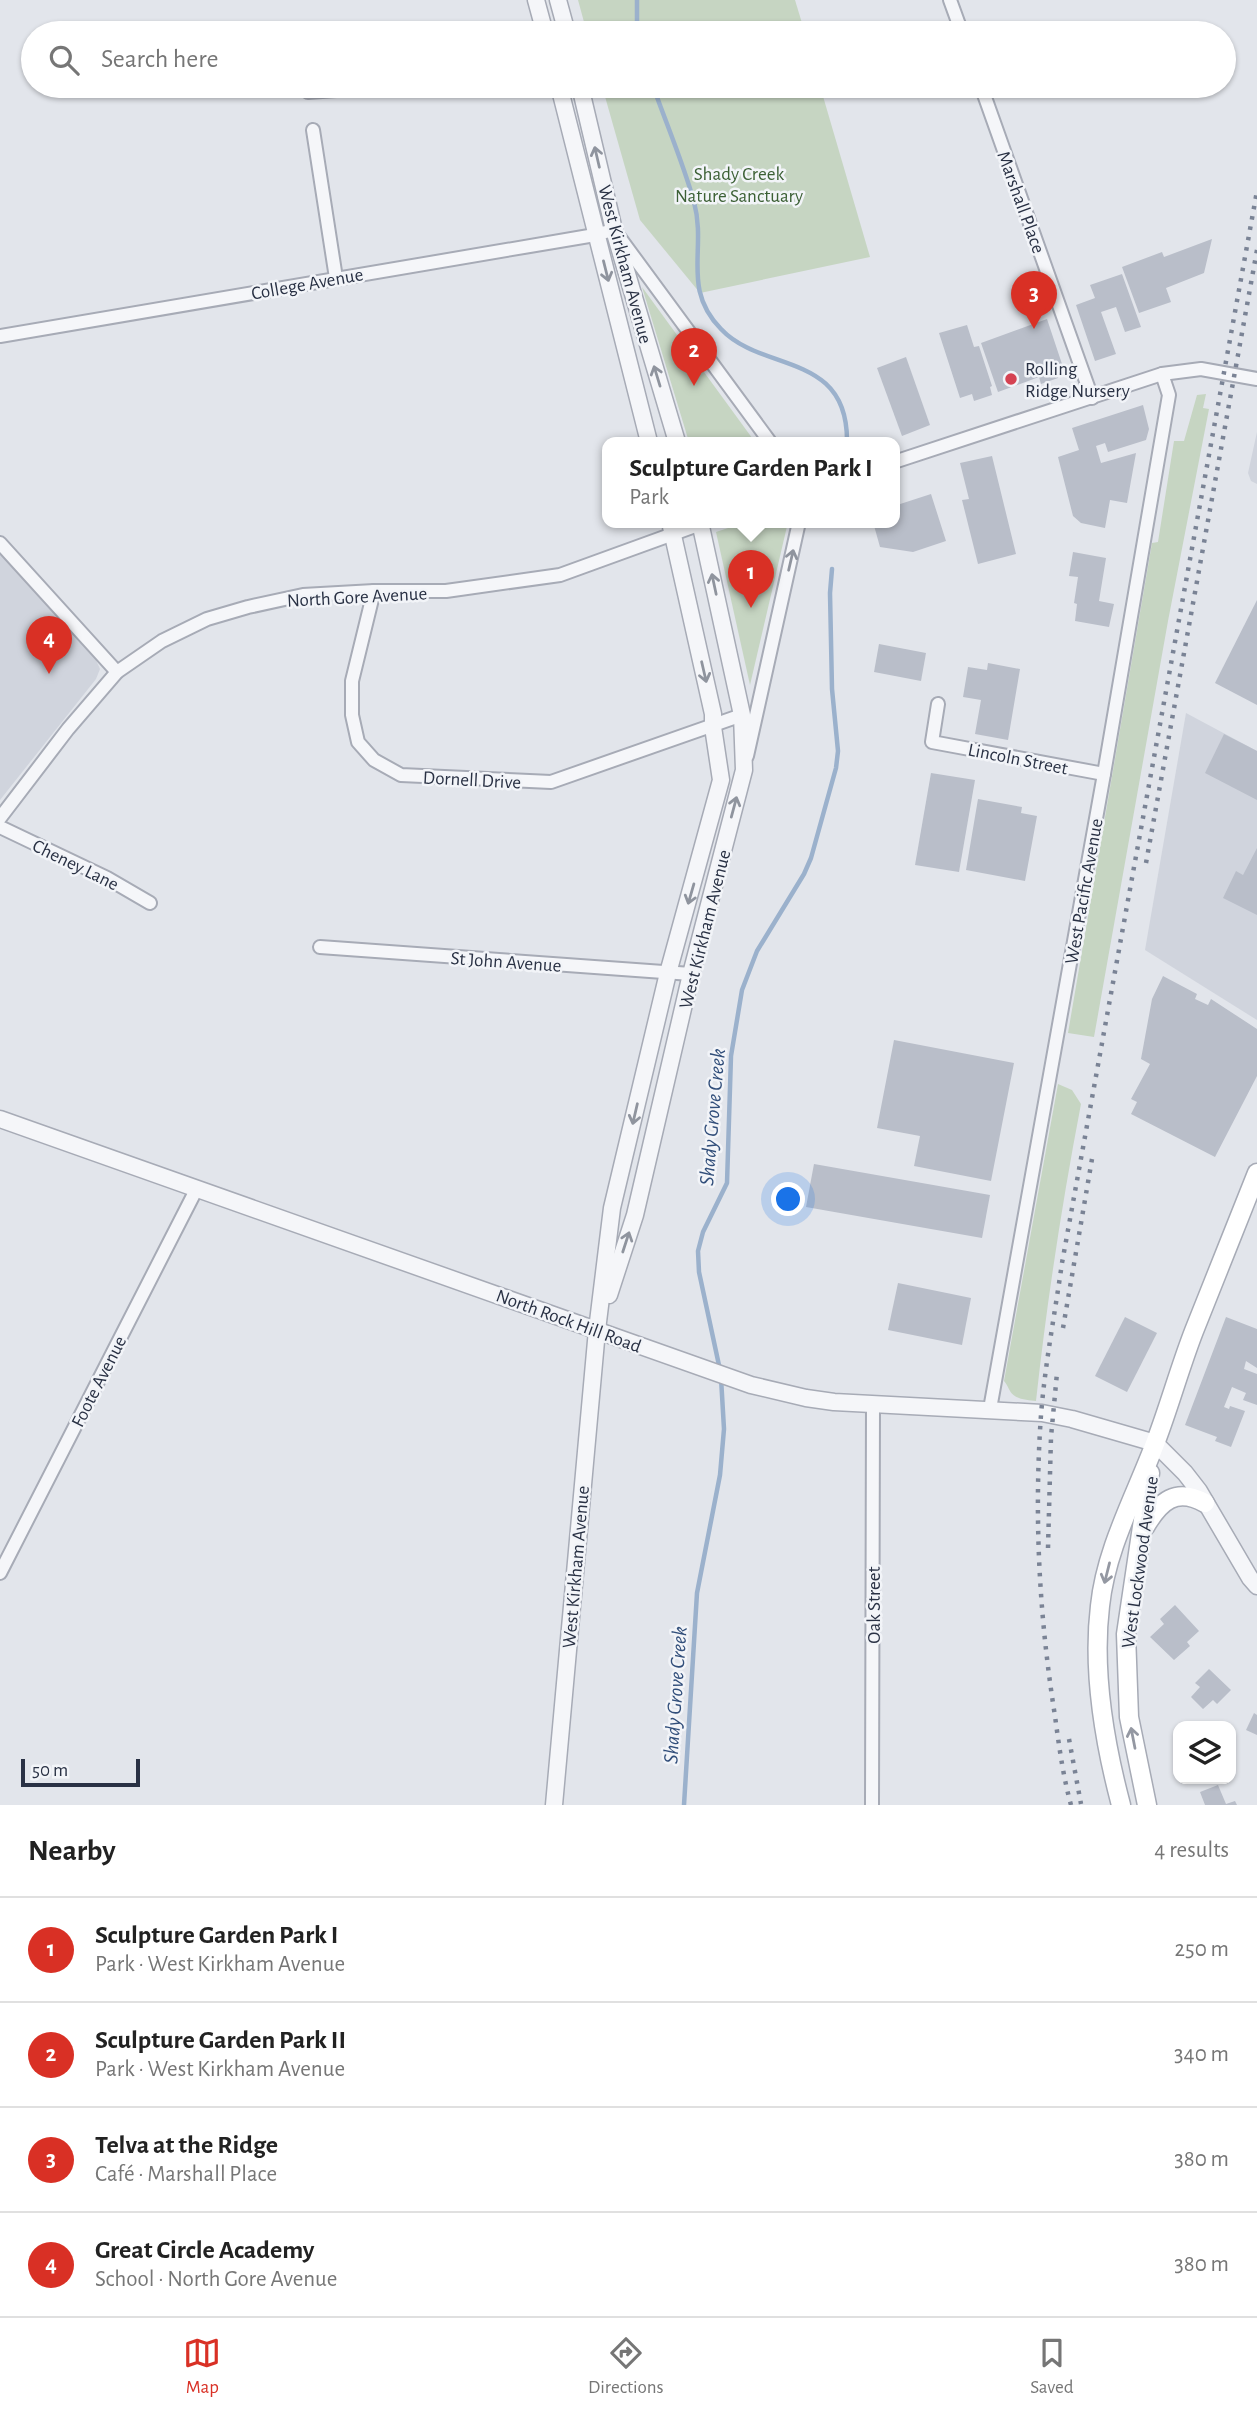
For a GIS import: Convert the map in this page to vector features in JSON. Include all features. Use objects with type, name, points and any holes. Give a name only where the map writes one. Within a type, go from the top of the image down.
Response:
[{"type":"main road","name":"West Lockwood Avenue","points":[[1121,1805],[1099,1683],[1100,1602],[1125,1515],[1257,1173]]},
{"type":"main road","name":"West Lockwood Avenue","points":[[1147,1805],[1129,1717],[1126,1633],[1155,1443]]},
{"type":"main road","points":[[1141,1533],[1150,1517],[1172,1498],[1189,1496],[1205,1503]]},
{"type":"street","points":[[536,0],[542,21]]},
{"type":"street","points":[[558,0],[564,21]]},
{"type":"street","points":[[950,0],[958,21]]},
{"type":"street","name":"West Kirkham Avenue","points":[[562,98],[648,437]]},
{"type":"street","name":"West Kirkham Avenue","points":[[583,98],[614,230],[676,437]]},
{"type":"street","name":"Marshall Place","points":[[985,98],[1093,398]]},
{"type":"street","points":[[313,130],[336,278]]},
{"type":"street","points":[[614,230],[766,437]]},
{"type":"street","name":"College Avenue","points":[[0,336],[614,230]]},
{"type":"street","points":[[900,460],[1162,374],[1201,369],[1257,379]]},
{"type":"street","name":"West Pacific Avenue","points":[[990,1409],[1169,395],[1162,374]]},
{"type":"street","name":"West Kirkham Avenue","points":[[554,1805],[597,1330],[612,1208],[668,973],[721,780],[713,714],[671,528]]},
{"type":"street","name":"North Gore Avenue","points":[[0,818],[68,729],[117,672],[162,641],[206,619],[303,595],[446,591],[560,575],[671,528]]},
{"type":"street","name":"West Kirkham Avenue","points":[[597,1330],[635,1215],[691,974],[744,770],[742,715],[704,528]]},
{"type":"street","points":[[744,770],[798,528]]},
{"type":"street","points":[[0,543],[117,672]]},
{"type":"street","name":"Dornell Drive","points":[[374,591],[352,681],[352,715],[358,742],[373,760],[401,775],[551,782],[742,715]]},
{"type":"street","name":"Lincoln Street","points":[[938,704],[932,742],[1104,774]]},
{"type":"street","name":"Cheney Lane","points":[[0,827],[107,878],[150,904]]},
{"type":"street","name":"St John Avenue","points":[[320,947],[691,974]]},
{"type":"street","name":"North Rock Hill Road","points":[[0,1119],[740,1381],[806,1398],[873,1405],[1042,1413],[1155,1443]]},
{"type":"street","name":"Foote Avenue","points":[[0,1573],[196,1190]]},
{"type":"street","name":"Oak Street","points":[[872,1805],[873,1405]]},
{"type":"street","points":[[1155,1443],[1185,1473],[1257,1586]]},
{"type":"shaded area","points":[[1257,432],[1257,484],[1251,481],[1248,473]]},
{"type":"shaded area","points":[[0,552],[96,660],[100,669],[96,679],[0,800]]},
{"type":"shaded area","points":[[1186,713],[1257,751],[1257,1020],[1145,950]]},
{"type":"green space","points":[[578,0],[795,0],[801,21],[584,21]]},
{"type":"green space","name":"Shady Creek Nature Sanctuary","points":[[605,98],[824,98],[870,257],[700,293],[640,220]]},
{"type":"green space","points":[[642,287],[751,437],[687,437]]},
{"type":"green space","points":[[1206,394],[1203,408],[1209,409],[1168,621],[1094,1037],[1068,1033],[1152,543],[1158,542],[1174,441],[1184,441],[1197,395]]},
{"type":"green space","points":[[728,528],[787,528],[750,685],[716,532]]},
{"type":"green space","points":[[1058,1084],[1072,1090],[1081,1104],[1056,1252],[1036,1401],[1015,1396],[1004,1381]]},
{"type":"building","points":[[1212,239],[1204,273],[1166,288],[1171,302],[1139,313],[1122,267],[1162,252],[1164,257]]},
{"type":"building","points":[[1122,274],[1141,327],[1125,332],[1116,307],[1101,312],[1116,354],[1095,361],[1076,305],[1095,298],[1090,285]]},
{"type":"building","points":[[1047,319],[1063,367],[1056,370],[1058,378],[1041,384],[1039,377],[998,392],[981,343]]},
{"type":"building","points":[[967,325],[974,347],[979,346],[992,386],[992,395],[974,401],[972,394],[960,398],[939,333]]},
{"type":"building","points":[[906,357],[930,425],[902,436],[877,368]]},
{"type":"building","points":[[1143,405],[1149,429],[1146,440],[1108,452],[1105,443],[1096,446],[1101,463],[1136,453],[1127,503],[1110,500],[1105,528],[1081,523],[1073,516],[1058,457],[1079,450],[1072,428]]},
{"type":"building","points":[[992,456],[1016,554],[978,564],[962,500],[969,499],[960,463]]},
{"type":"building","points":[[931,494],[946,541],[913,552],[880,547],[875,528],[900,528],[900,504]]},
{"type":"building","points":[[1073,552],[1106,558],[1099,601],[1114,604],[1109,627],[1075,621],[1077,604],[1074,603],[1078,577],[1069,576]]},
{"type":"building","points":[[1257,600],[1257,705],[1215,683]]},
{"type":"building","points":[[879,644],[926,653],[921,681],[874,672]]},
{"type":"building","points":[[988,663],[1020,669],[1008,740],[975,734],[981,700],[963,697],[968,667],[987,670]]},
{"type":"building","points":[[1224,734],[1257,751],[1257,800],[1205,773]]},
{"type":"building","points":[[931,773],[975,780],[959,872],[915,865]]},
{"type":"building","points":[[978,799],[1022,807],[1021,813],[1037,816],[1025,881],[966,870]]},
{"type":"building","points":[[1257,848],[1257,915],[1223,898],[1236,871],[1243,875]]},
{"type":"building","points":[[1163,976],[1197,994],[1195,999],[1208,1005],[1211,999],[1257,1029],[1257,1076],[1215,1157],[1131,1114],[1137,1102],[1131,1099],[1150,1064],[1141,1059],[1152,999]]},
{"type":"building","points":[[894,1040],[1014,1063],[991,1181],[914,1166],[920,1136],[877,1128]]},
{"type":"building","points":[[814,1164],[990,1195],[982,1238],[806,1207]]},
{"type":"building","points":[[898,1283],[971,1298],[962,1345],[888,1330]]},
{"type":"building","points":[[1125,1317],[1157,1333],[1127,1392],[1095,1376]]},
{"type":"building","points":[[1226,1317],[1257,1329],[1257,1368],[1246,1361],[1244,1369],[1257,1374],[1257,1405],[1243,1400],[1246,1393],[1232,1387],[1224,1407],[1229,1409],[1230,1406],[1245,1411],[1231,1447],[1215,1441],[1217,1437],[1185,1425]]},
{"type":"building","points":[[1175,1605],[1199,1631],[1187,1642],[1190,1646],[1174,1660],[1150,1637],[1164,1624],[1160,1619]]},
{"type":"building","points":[[1209,1669],[1231,1690],[1217,1704],[1213,1700],[1203,1709],[1191,1697],[1200,1687],[1195,1683]]},
{"type":"building","points":[[1254,1713],[1257,1715],[1257,1735],[1246,1730]]},
{"type":"building","points":[[1218,1785],[1226,1804],[1235,1801],[1237,1805],[1205,1805],[1200,1792]]},
{"type":"waterway","name":"Shady Grove Creek","points":[[637,0],[637,21]]},
{"type":"waterway","name":"Shady Grove Creek","points":[[657,98],[694,202],[698,236],[698,283],[709,314],[721,329],[738,343],[800,368],[818,378],[834,392],[844,413],[846,437]]},
{"type":"waterway","name":"Shady Grove Creek","points":[[720,1370],[699,1272],[698,1251],[703,1232],[727,1183],[731,1056],[742,990],[757,951],[811,858],[836,768],[838,751],[832,689],[830,593],[832,569]]},
{"type":"waterway","name":"Shady Grove Creek","points":[[684,1805],[697,1593],[720,1475],[724,1429],[721,1378]]},
{"type":"railway","points":[[1071,1805],[1063,1772],[1045,1641],[1039,1566],[1038,1491],[1043,1396],[1062,1263],[1257,191]]},
{"type":"railway","points":[[1146,863],[1257,250]]},
{"type":"railway","points":[[1063,1328],[1092,1159]]},
{"type":"railway","points":[[1048,1548],[1051,1437],[1057,1373]]},
{"type":"railway","points":[[1069,1739],[1081,1804]]},
{"type":"place","name":"Telva at the Ridge","points":[[1034,329]]},
{"type":"place","name":"Rolling Ridge Nursery","points":[[1011,379]]},
{"type":"place","name":"Sculpture Garden Park II","points":[[694,386]]},
{"type":"place","name":"Sculpture Garden Park I","points":[[751,608]]},
{"type":"place","name":"Great Circle Academy","points":[[49,674]]}]
